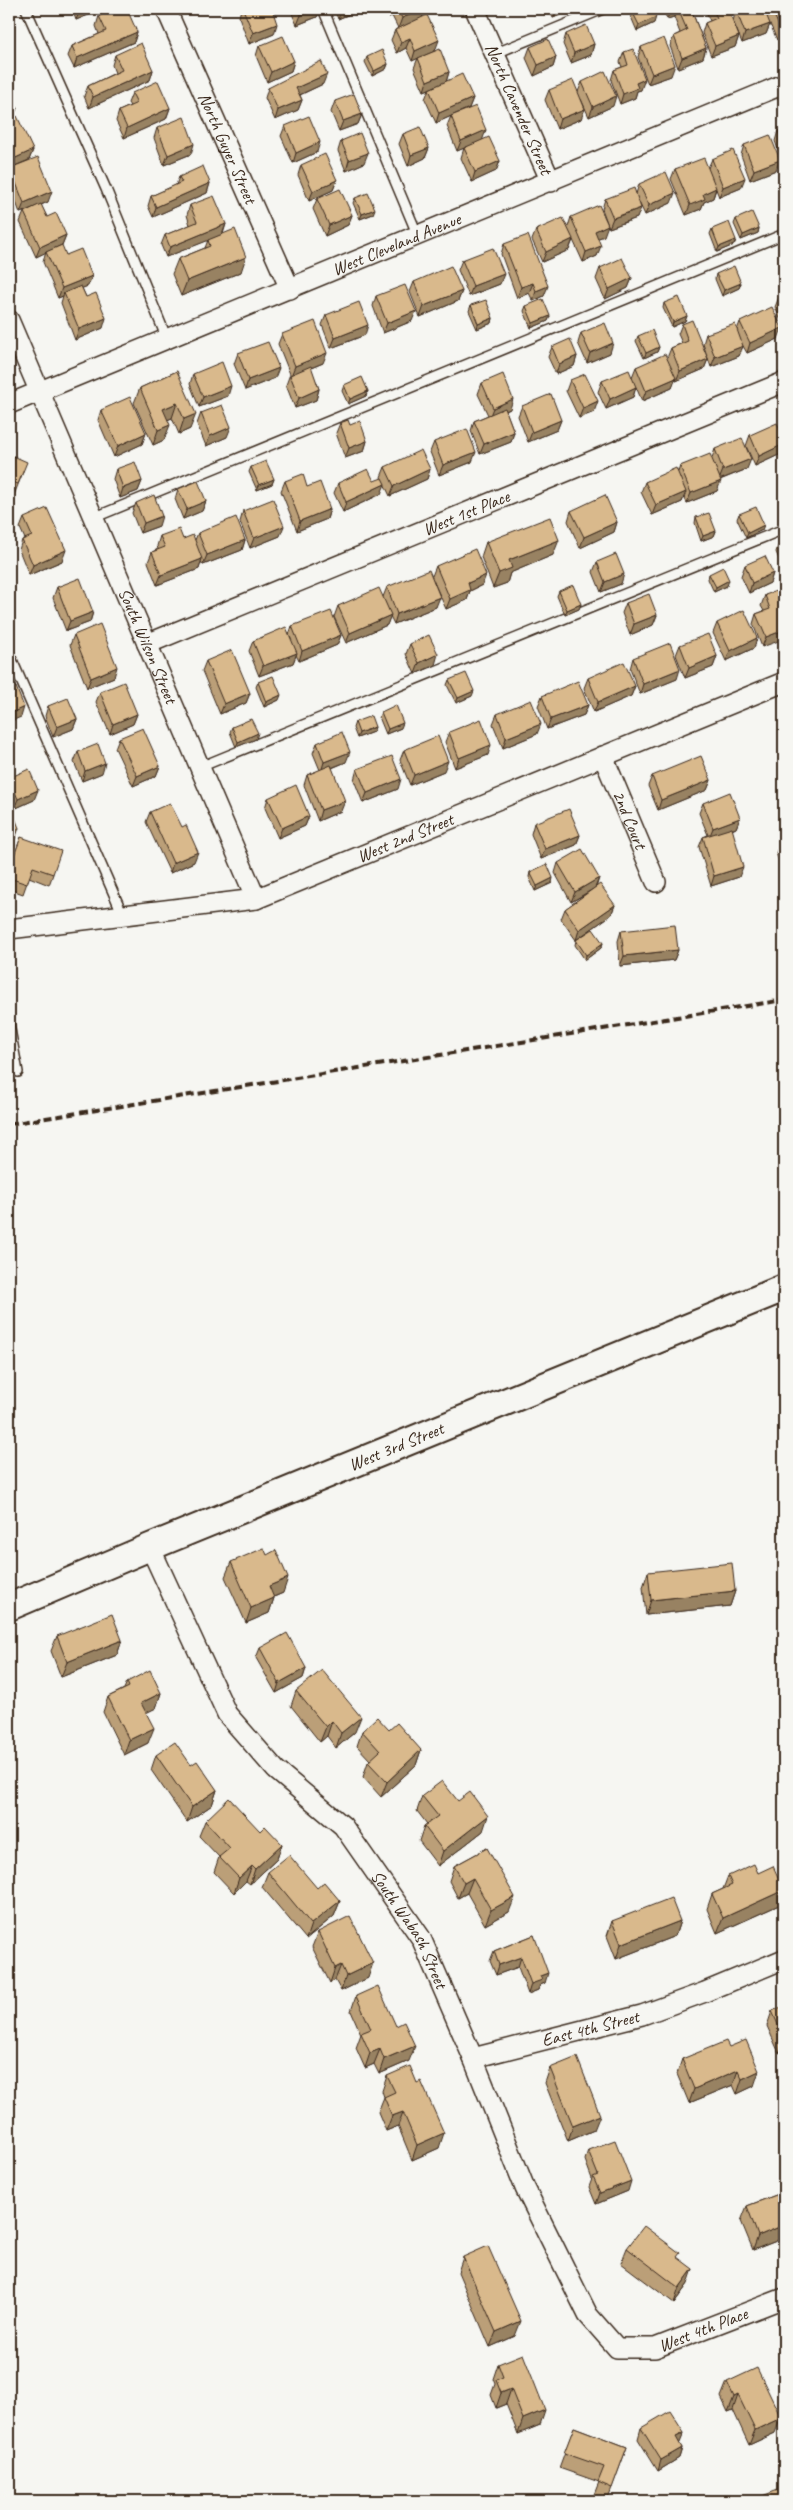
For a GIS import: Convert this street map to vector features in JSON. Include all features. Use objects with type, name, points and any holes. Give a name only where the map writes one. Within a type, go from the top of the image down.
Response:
[{"type":"street","name":"North Guyer Street","points":[[166,9],[290,289]]},
{"type":"street","name":"North Cavender Street","points":[[474,9],[550,182]]},
{"type":"street","name":"West Cleveland Avenue","points":[[9,404],[784,84]]},
{"type":"street","name":"South Wilson Street","points":[[9,320],[256,899]]},
{"type":"street","name":"West 1st Place","points":[[147,644],[784,382]]},
{"type":"street","name":"West 2nd Street","points":[[9,929],[256,899],[784,682]]},
{"type":"street","name":"2nd Court","points":[[603,756],[656,882]]},
{"type":"street","name":"West 3rd Street","points":[[9,1607],[150,1547],[784,1288]]},
{"type":"street","name":"South Wabash Street","points":[[150,1547],[227,1714],[276,1770],[344,1826],[421,1938],[473,2058],[525,2188],[588,2315],[617,2348]]},
{"type":"street","name":"East 4th Street","points":[[473,2058],[642,2014],[705,1992],[784,1959]]},
{"type":"street","name":"West 4th Place","points":[[617,2348],[655,2348],[783,2304]]},
{"type":"lane","points":[[26,9],[106,189],[167,339]]},
{"type":"lane","points":[[323,9],[418,236]]},
{"type":"lane","points":[[494,54],[603,9]]},
{"type":"lane","points":[[93,518],[784,234]]},
{"type":"lane","points":[[200,767],[784,529]]},
{"type":"lane","points":[[9,653],[123,915]]},
{"type":"lane","points":[[9,1024],[18,1072]]},
{"type":"building","points":[[115,9],[127,9],[137,32],[77,58],[72,46],[106,31],[99,16]]},
{"type":"building","points":[[243,9],[272,9],[277,24],[253,33]]},
{"type":"building","points":[[298,9],[316,9],[301,15]]},
{"type":"building","points":[[397,9],[424,9],[402,18]]},
{"type":"building","points":[[631,9],[652,9],[656,17],[639,25]]},
{"type":"building","points":[[678,9],[691,9],[706,48],[682,58],[674,36],[687,30]]},
{"type":"building","points":[[713,9],[728,9],[739,36],[715,46],[705,23],[717,18]]},
{"type":"building","points":[[764,9],[770,24],[745,33],[736,10]]},
{"type":"building","points":[[771,9],[784,9],[784,28],[781,30]]},
{"type":"building","points":[[427,15],[439,40],[415,51],[410,38],[401,42],[395,30]]},
{"type":"building","points":[[586,25],[594,44],[574,53],[566,34]]},
{"type":"building","points":[[283,36],[294,61],[271,72],[259,46]]},
{"type":"building","points":[[664,38],[675,65],[652,74],[641,47]]},
{"type":"building","points":[[548,39],[556,57],[538,65],[530,47]]},
{"type":"building","points":[[141,43],[153,70],[93,97],[88,86],[122,70],[115,55]]},
{"type":"building","points":[[440,49],[449,72],[427,81],[418,58]]},
{"type":"building","points":[[633,49],[645,79],[636,83],[638,88],[623,94],[614,70],[628,65],[624,52]]},
{"type":"building","points":[[382,50],[388,64],[374,71],[367,57]]},
{"type":"building","points":[[321,61],[327,74],[296,88],[302,100],[278,110],[268,88]]},
{"type":"building","points":[[605,71],[616,96],[593,107],[582,82]]},
{"type":"building","points":[[462,74],[473,98],[439,113],[429,89]]},
{"type":"building","points":[[573,80],[585,109],[560,119],[549,90]]},
{"type":"building","points":[[158,81],[170,108],[127,128],[119,111],[137,103],[132,93]]},
{"type":"building","points":[[9,88],[17,108],[9,111]]},
{"type":"building","points":[[354,94],[362,114],[343,121],[335,101]]},
{"type":"building","points":[[476,106],[486,130],[461,141],[451,116]]},
{"type":"building","points":[[17,116],[33,150],[9,161],[9,120]]},
{"type":"building","points":[[309,116],[320,142],[296,153],[285,126]]},
{"type":"building","points":[[184,117],[194,144],[168,155],[157,128]]},
{"type":"building","points":[[420,127],[429,148],[411,155],[403,134]]},
{"type":"building","points":[[784,129],[784,146],[778,131]]},
{"type":"building","points":[[360,133],[368,153],[349,160],[341,141]]},
{"type":"building","points":[[770,135],[780,160],[754,170],[744,145]]},
{"type":"building","points":[[489,137],[500,161],[475,172],[464,148]]},
{"type":"building","points":[[733,150],[745,178],[723,187],[712,159]]},
{"type":"building","points":[[325,154],[337,180],[313,191],[301,165]]},
{"type":"building","points":[[38,157],[52,191],[24,203],[10,168]]},
{"type":"building","points":[[704,158],[716,188],[703,194],[705,199],[690,205],[675,169]]},
{"type":"building","points":[[203,166],[210,183],[156,207],[151,196],[182,182],[179,177]]},
{"type":"building","points":[[666,172],[675,193],[649,205],[639,184]]},
{"type":"building","points":[[634,188],[641,208],[613,218],[605,199]]},
{"type":"building","points":[[340,189],[352,215],[329,225],[317,199]]},
{"type":"building","points":[[368,193],[375,209],[362,214],[355,198]]},
{"type":"building","points":[[214,196],[226,224],[170,247],[165,235],[197,222],[190,205]]},
{"type":"building","points":[[41,204],[47,217],[56,213],[66,235],[40,247],[24,212]]},
{"type":"building","points":[[599,205],[608,225],[595,231],[601,246],[586,252],[571,217]]},
{"type":"building","points":[[752,212],[759,228],[743,235],[736,219]]},
{"type":"building","points":[[563,218],[573,239],[546,252],[536,230]]},
{"type":"building","points":[[729,222],[736,240],[719,247],[712,229]]},
{"type":"building","points":[[235,229],[246,257],[187,281],[178,259],[210,246],[208,240]]},
{"type":"building","points":[[528,235],[548,286],[536,291],[533,283],[521,287],[504,244]]},
{"type":"building","points":[[62,245],[66,255],[81,249],[92,276],[62,288],[46,252]]},
{"type":"building","points":[[493,248],[504,274],[473,286],[462,260]]},
{"type":"building","points":[[622,258],[632,278],[609,289],[600,268]]},
{"type":"building","points":[[451,266],[462,291],[424,306],[414,282]]},
{"type":"building","points":[[734,266],[741,283],[724,290],[716,274]]},
{"type":"building","points":[[405,285],[416,311],[387,323],[376,296]]},
{"type":"building","points":[[81,286],[86,297],[96,293],[106,318],[79,329],[64,293]]},
{"type":"building","points":[[784,294],[784,309],[779,297]]},
{"type":"building","points":[[679,297],[687,316],[673,322],[664,303]]},
{"type":"building","points":[[543,299],[550,316],[533,323],[526,306]]},
{"type":"building","points":[[486,300],[493,318],[478,324],[471,305]]},
{"type":"building","points":[[359,302],[368,325],[335,338],[326,315]]},
{"type":"building","points":[[772,307],[782,328],[750,343],[740,322]]},
{"type":"building","points":[[692,320],[708,359],[680,371],[671,348],[688,341],[682,324]]},
{"type":"building","points":[[315,321],[327,353],[295,366],[282,334]]},
{"type":"building","points":[[605,323],[613,343],[590,353],[581,333]]},
{"type":"building","points":[[735,324],[743,346],[715,357],[706,334]]},
{"type":"building","points":[[652,330],[659,347],[646,353],[638,336]]},
{"type":"building","points":[[570,339],[577,356],[559,364],[552,347]]},
{"type":"building","points":[[268,342],[279,368],[248,380],[238,353]]},
{"type":"building","points":[[665,354],[676,378],[646,391],[636,367]]},
{"type":"building","points":[[222,362],[231,386],[203,397],[193,374]]},
{"type":"building","points":[[311,366],[319,389],[299,398],[290,375]]},
{"type":"building","points":[[629,370],[636,387],[610,399],[602,381]]},
{"type":"building","points":[[177,371],[196,414],[184,419],[177,403],[163,409],[170,425],[158,430],[140,388]]},
{"type":"building","points":[[503,374],[513,399],[493,408],[482,383]]},
{"type":"building","points":[[585,374],[598,401],[583,408],[570,380]]},
{"type":"building","points":[[362,377],[368,391],[350,399],[344,385]]},
{"type":"building","points":[[551,394],[561,420],[532,432],[522,406]]},
{"type":"building","points":[[130,397],[146,433],[118,446],[101,410]]},
{"type":"building","points":[[222,405],[231,427],[210,436],[201,413]]},
{"type":"building","points":[[505,408],[514,432],[484,444],[474,421]]},
{"type":"building","points":[[348,420],[350,425],[360,421],[367,441],[349,448],[340,423]]},
{"type":"building","points":[[777,423],[784,438],[784,444],[759,456],[750,435]]},
{"type":"building","points":[[467,429],[476,452],[443,465],[434,442]]},
{"type":"building","points":[[742,438],[751,459],[723,470],[715,449]]},
{"type":"building","points":[[421,450],[430,469],[394,486],[385,467]]},
{"type":"building","points":[[9,454],[27,462],[18,484],[9,481]]},
{"type":"building","points":[[710,454],[721,481],[691,493],[680,466]]},
{"type":"building","points":[[266,461],[274,479],[259,485],[251,467]]},
{"type":"building","points":[[135,462],[142,481],[123,488],[116,469]]},
{"type":"building","points":[[676,468],[686,492],[656,505],[645,482]]},
{"type":"building","points":[[368,469],[374,481],[382,478],[385,484],[346,502],[338,483]]},
{"type":"building","points":[[303,474],[307,487],[320,482],[330,509],[300,521],[285,481]]},
{"type":"building","points":[[198,481],[206,501],[187,509],[178,489]]},
{"type":"building","points":[[154,495],[162,516],[144,523],[136,503]]},
{"type":"building","points":[[605,495],[617,522],[584,537],[571,511]]},
{"type":"building","points":[[273,499],[284,526],[254,538],[243,511]]},
{"type":"building","points":[[756,507],[764,525],[748,533],[739,514]]},
{"type":"building","points":[[47,508],[66,550],[33,565],[22,540],[32,536],[24,518]]},
{"type":"building","points":[[709,513],[716,531],[703,536],[696,517]]},
{"type":"building","points":[[236,517],[245,540],[207,555],[198,533]]},
{"type":"building","points":[[550,517],[559,540],[509,560],[512,568],[499,573],[486,542]]},
{"type":"building","points":[[179,529],[183,539],[193,535],[202,559],[161,575],[152,552],[165,547],[160,536]]},
{"type":"building","points":[[784,540],[784,552],[780,541]]},
{"type":"building","points":[[475,549],[486,575],[468,583],[470,590],[450,599],[436,566]]},
{"type":"building","points":[[616,554],[624,574],[605,582],[597,562]]},
{"type":"building","points":[[765,556],[773,573],[752,583],[745,565]]},
{"type":"building","points":[[723,567],[729,580],[716,587],[709,574]]},
{"type":"building","points":[[429,570],[440,597],[397,614],[387,587]]},
{"type":"building","points":[[80,578],[93,612],[70,621],[57,587]]},
{"type":"building","points":[[573,585],[581,604],[567,610],[559,591]]},
{"type":"building","points":[[379,588],[391,615],[350,633],[338,606]]},
{"type":"building","points":[[779,590],[784,604],[784,630],[766,637],[756,614],[770,609],[765,595]]},
{"type":"building","points":[[649,594],[657,615],[634,624],[626,603]]},
{"type":"building","points":[[744,610],[757,638],[730,651],[717,623]]},
{"type":"building","points":[[331,611],[341,635],[302,651],[292,626]]},
{"type":"building","points":[[100,624],[117,667],[91,678],[74,635]]},
{"type":"building","points":[[286,627],[297,653],[263,666],[253,641]]},
{"type":"building","points":[[708,634],[717,656],[689,668],[680,645]]},
{"type":"building","points":[[429,635],[438,654],[419,663],[410,644]]},
{"type":"building","points":[[670,643],[680,669],[643,684],[633,658]]},
{"type":"building","points":[[232,650],[250,693],[224,704],[206,661]]},
{"type":"building","points":[[624,662],[635,686],[598,702],[588,678]]},
{"type":"building","points":[[466,673],[474,691],[458,698],[449,680]]},
{"type":"building","points":[[273,676],[281,695],[266,702],[258,682]]},
{"type":"building","points":[[578,681],[588,705],[551,719],[542,696]]},
{"type":"building","points":[[124,682],[137,714],[113,724],[100,692]]},
{"type":"building","points":[[16,687],[24,707],[9,714],[9,690]]},
{"type":"building","points":[[68,698],[77,719],[57,727],[48,706]]},
{"type":"building","points":[[531,700],[541,724],[506,738],[497,714]]},
{"type":"building","points":[[396,705],[403,723],[388,729],[381,712]]},
{"type":"building","points":[[371,716],[375,727],[359,733],[355,722]]},
{"type":"building","points":[[251,719],[258,733],[238,742],[232,727]]},
{"type":"building","points":[[481,719],[491,745],[459,758],[449,732]]},
{"type":"building","points":[[143,728],[160,766],[137,776],[119,738]]},
{"type":"building","points":[[342,732],[350,752],[324,762],[317,743]]},
{"type":"building","points":[[438,736],[448,761],[414,775],[404,750]]},
{"type":"building","points":[[98,744],[105,763],[85,771],[78,752]]},
{"type":"building","points":[[392,756],[401,779],[367,793],[357,769]]},
{"type":"building","points":[[701,756],[711,780],[661,800],[652,776]]},
{"type":"building","points":[[331,765],[345,801],[321,810],[307,775]]},
{"type":"building","points":[[29,769],[38,790],[18,799],[9,778]]},
{"type":"building","points":[[296,785],[309,816],[282,828],[268,798]]},
{"type":"building","points":[[730,792],[740,818],[713,828],[703,803]]},
{"type":"building","points":[[9,803],[19,828],[9,832]]},
{"type":"building","points":[[170,803],[182,827],[186,825],[198,852],[173,863],[150,812]]},
{"type":"building","points":[[569,809],[580,835],[545,849],[534,823]]},
{"type":"building","points":[[732,828],[743,867],[714,876],[703,837]]},
{"type":"building","points":[[21,837],[61,851],[53,874],[33,867],[27,884],[9,878],[9,869]]},
{"type":"building","points":[[784,841],[784,854],[780,843]]},
{"type":"building","points":[[582,849],[599,878],[575,892],[558,863]]},
{"type":"building","points":[[547,864],[553,878],[537,886],[530,872]]},
{"type":"building","points":[[600,884],[615,905],[579,930],[565,909]]},
{"type":"building","points":[[675,925],[678,950],[624,956],[621,931]]},
{"type":"building","points":[[593,929],[603,943],[586,955],[576,940]]},
{"type":"building","points":[[264,1548],[267,1555],[276,1550],[288,1578],[269,1586],[274,1598],[251,1608],[231,1562]]},
{"type":"building","points":[[732,1563],[735,1591],[651,1600],[648,1572]]},
{"type":"building","points":[[112,1614],[122,1640],[67,1662],[57,1636]]},
{"type":"building","points":[[287,1633],[306,1668],[279,1683],[260,1648]]},
{"type":"building","points":[[150,1670],[161,1693],[141,1703],[154,1728],[129,1740],[108,1697],[129,1687],[127,1682]]},
{"type":"building","points":[[322,1670],[361,1717],[341,1733],[332,1721],[326,1727],[296,1691]]},
{"type":"building","points":[[377,1717],[389,1730],[397,1723],[421,1750],[387,1782],[368,1762],[380,1751],[362,1731]]},
{"type":"building","points":[[175,1742],[191,1765],[197,1761],[217,1790],[192,1807],[156,1755]]},
{"type":"building","points":[[442,1781],[458,1801],[470,1792],[488,1816],[443,1851],[424,1826],[438,1816],[422,1796]]},
{"type":"building","points":[[229,1798],[260,1831],[265,1826],[282,1844],[255,1869],[252,1866],[239,1878],[219,1857],[230,1848],[205,1821]]},
{"type":"building","points":[[487,1848],[515,1897],[491,1910],[473,1878],[464,1883],[454,1866]]},
{"type":"building","points":[[289,1855],[317,1888],[324,1882],[340,1901],[311,1924],[268,1872]]},
{"type":"building","points":[[754,1864],[758,1873],[773,1866],[784,1890],[723,1918],[712,1894],[732,1885],[728,1876]]},
{"type":"building","points":[[671,1898],[680,1921],[621,1944],[612,1921]]},
{"type":"building","points":[[350,1916],[373,1963],[346,1976],[341,1965],[335,1968],[318,1932]]},
{"type":"building","points":[[534,1935],[548,1973],[540,1976],[542,1980],[531,1984],[521,1957],[499,1965],[494,1951]]},
{"type":"building","points":[[378,1986],[396,2026],[404,2022],[415,2046],[384,2059],[380,2049],[370,2053],[361,2033],[371,2029],[356,1996]]},
{"type":"building","points":[[784,2006],[784,2038],[772,2011]]},
{"type":"building","points":[[746,2040],[759,2071],[742,2079],[738,2070],[694,2089],[682,2059],[726,2041],[729,2047]]},
{"type":"building","points":[[577,2057],[600,2115],[573,2126],[550,2068]]},
{"type":"building","points":[[410,2066],[417,2083],[421,2081],[444,2133],[417,2145],[403,2112],[392,2116],[384,2097],[395,2092],[387,2076]]},
{"type":"building","points":[[615,2140],[631,2181],[600,2193],[593,2177],[598,2175],[588,2150]]},
{"type":"building","points":[[784,2192],[784,2225],[758,2236],[747,2206]]},
{"type":"building","points":[[644,2226],[680,2253],[677,2257],[693,2269],[679,2288],[627,2248]]},
{"type":"building","points":[[488,2246],[521,2321],[496,2332],[463,2257]]},
{"type":"building","points":[[523,2354],[545,2410],[523,2419],[511,2389],[501,2393],[496,2380],[503,2377],[498,2364]]},
{"type":"building","points":[[757,2368],[781,2418],[755,2430],[738,2395],[734,2397],[727,2382]]},
{"type":"building","points":[[670,2411],[684,2433],[676,2437],[682,2448],[661,2460],[641,2428]]},
{"type":"building","points":[[574,2427],[627,2447],[612,2488],[598,2482],[604,2467],[564,2453]]},
{"type":"building","points":[[778,2490],[783,2501],[749,2501]]},
{"type":"railway","points":[[9,1124],[784,1000]]}]
